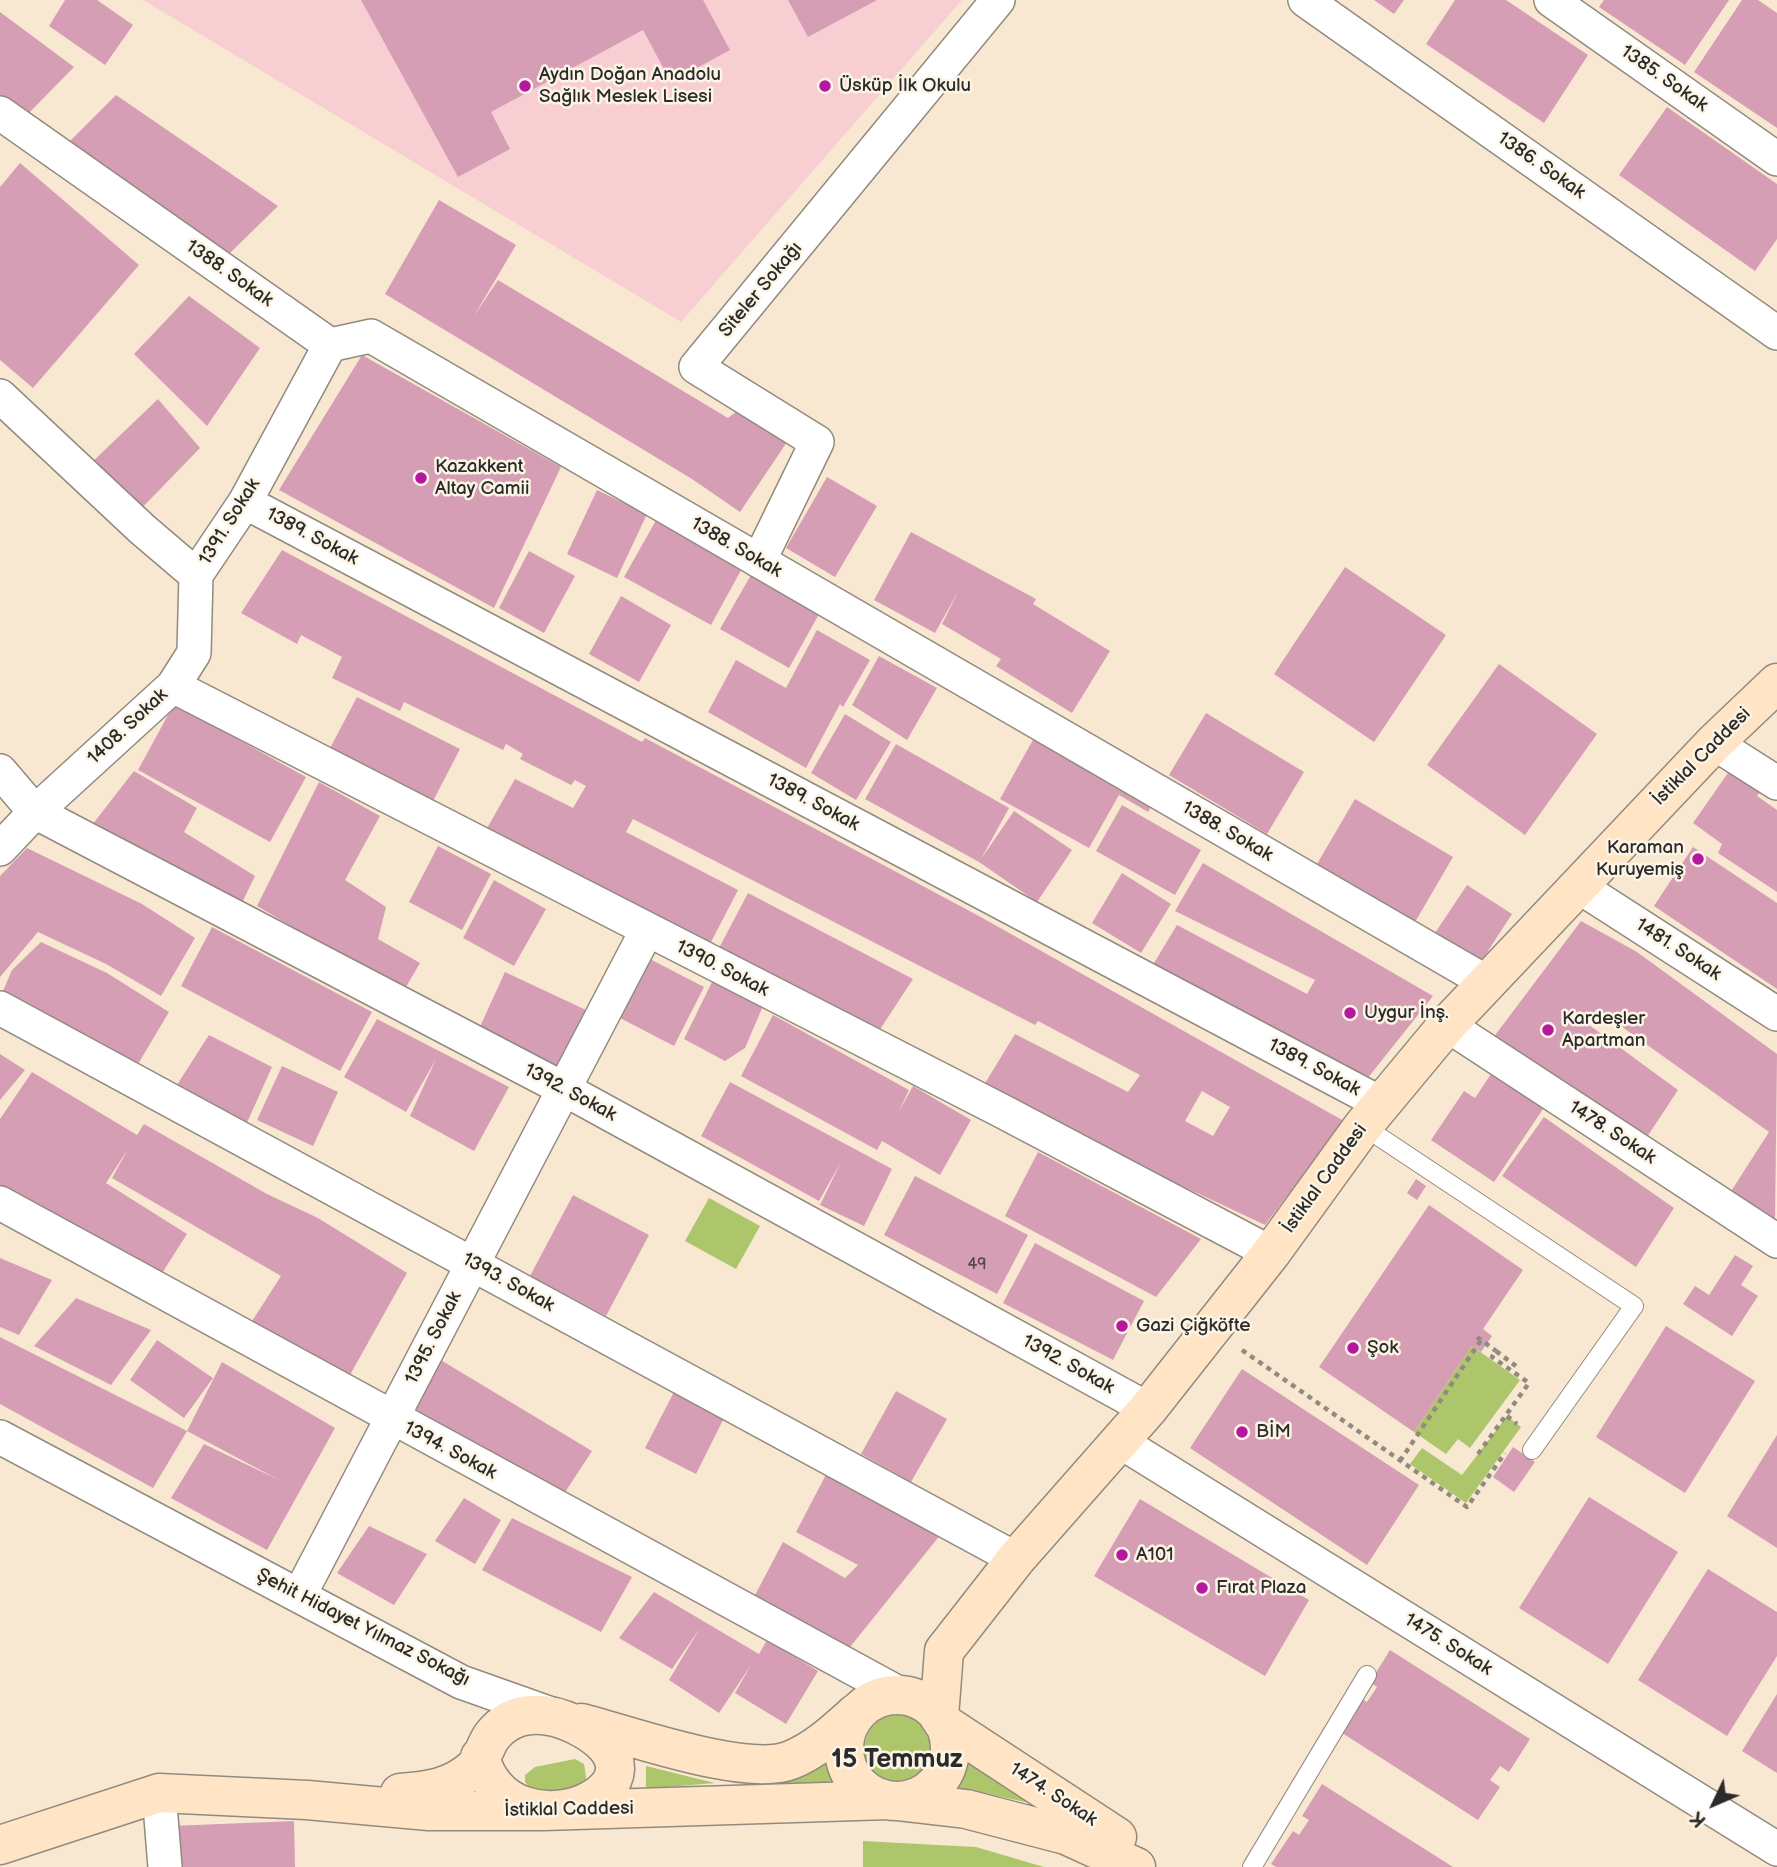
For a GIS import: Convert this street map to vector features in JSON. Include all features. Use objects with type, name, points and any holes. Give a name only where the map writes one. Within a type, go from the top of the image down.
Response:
[{"type":"street","name":"Siteler Sokağı","points":[[759,561],[817,442],[696,367],[998,0]]},
{"type":"street","name":"1386. Sokak","points":[[1305,0],[1777,333]]},
{"type":"street","name":"1385. Sokak","points":[[1551,0],[1777,159]]},
{"type":"street","name":"1388. Sokak","points":[[0,113],[330,345],[371,336],[1488,983]]},
{"type":"street","name":"1391. Sokak","points":[[0,396],[196,575],[245,502],[330,345]]},
{"type":"street","name":"1389. Sokak","points":[[245,502],[1372,1115]]},
{"type":"street","name":"1408. Sokak","points":[[0,849],[35,812],[173,686],[194,653],[196,575]]},
{"type":"street","name":"İstiklal Caddesi","points":[[941,1720],[944,1651],[1016,1559],[1148,1409],[1271,1253],[1372,1115],[1447,1025],[1714,743],[1777,683]]},
{"type":"street","name":"1390. Sokak","points":[[173,686],[1271,1253]]},
{"type":"street","points":[[1714,743],[1777,783]]},
{"type":"street","name":"1392. Sokak","points":[[0,771],[35,812],[564,1089],[1148,1409]]},
{"type":"street","name":"1481. Sokak","points":[[1578,886],[1777,1014]]},
{"type":"street","name":"1395. Sokak","points":[[299,1596],[647,930]]},
{"type":"street","name":"1393. Sokak","points":[[0,1007],[1016,1559]]},
{"type":"street","name":"1478. Sokak","points":[[1447,1025],[1777,1241]]},
{"type":"street","name":"1394. Sokak","points":[[0,1203],[902,1695]]},
{"type":"street","name":"Şehit Hidayet Yılmaz Sokağı","points":[[0,1437],[461,1682],[559,1717],[746,1766],[789,1761],[817,1747],[858,1712]]},
{"type":"street","name":"1475. Sokak","points":[[1119,1441],[1777,1849]]},
{"type":"street","points":[[307,1800],[434,1790],[456,1781],[476,1766],[480,1758],[492,1736],[514,1718],[530,1714],[559,1717],[589,1732],[601,1742],[612,1754],[614,1775],[604,1792],[590,1804],[544,1811],[515,1801],[496,1788],[485,1776],[480,1758],[487,1736],[486,1713],[461,1682]]},
{"type":"street","points":[[902,1695],[919,1700],[941,1720],[949,1739],[950,1755],[935,1786],[905,1801],[872,1795],[859,1785],[844,1757],[846,1733],[858,1712],[886,1696],[902,1695]]},
{"type":"street","name":"1474. Sokak","points":[[941,1720],[1163,1867]]},
{"type":"street","name":"İstiklal Caddesi","points":[[4,1840],[159,1793],[307,1800],[429,1811],[544,1811],[888,1800],[966,1809],[1066,1835],[1136,1867]]},
{"type":"street","points":[[159,1793],[166,1867]]},
{"type":"lane","points":[[1372,1115],[1634,1306],[1532,1450]]},
{"type":"lane","points":[[1252,1867],[1367,1675]]},
{"type":"path","points":[[1212,1327],[1467,1507],[1506,1451]]},
{"type":"path","points":[[1400,1461],[1479,1339],[1516,1366]]},
{"type":"path","points":[[1478,1454],[1530,1383],[1492,1357],[1496,1351]]},
{"type":"path","points":[[1507,1416],[1522,1428]]},
{"type":"shaded area","name":"Aydın Doğan Anadolu Sağlık Meslek Lisesi","points":[[143,0],[962,0],[681,322]]},
{"type":"green space","points":[[709,1198],[760,1226],[736,1269],[685,1241]]},
{"type":"green space","points":[[1472,1346],[1520,1380],[1470,1448],[1458,1439],[1446,1454],[1414,1432]]},
{"type":"green space","points":[[1507,1416],[1521,1427],[1466,1503],[1410,1464],[1422,1448],[1462,1475]]},
{"type":"green space","points":[[898,1715],[911,1718],[922,1725],[929,1736],[932,1749],[929,1762],[922,1773],[911,1780],[898,1783],[885,1780],[874,1773],[867,1762],[864,1749],[867,1736],[874,1725],[885,1718]]},
{"type":"green space","points":[[964,1754],[1053,1808],[951,1786]]},
{"type":"green space","points":[[829,1757],[836,1783],[768,1787]]},
{"type":"green space","points":[[575,1759],[584,1764],[587,1784],[582,1793],[534,1792],[525,1782],[525,1775],[535,1767]]},
{"type":"green space","points":[[646,1766],[715,1783],[646,1789]]},
{"type":"green space","points":[[863,1841],[976,1847],[1044,1867],[863,1867]]},
{"type":"building","points":[[65,0],[97,0],[133,25],[105,65],[49,26]]},
{"type":"building","points":[[361,0],[703,0],[730,50],[671,82],[643,30],[491,112],[510,149],[458,177]]},
{"type":"building","points":[[788,0],[877,0],[808,37]]},
{"type":"building","points":[[1374,0],[1404,0],[1394,14]]},
{"type":"building","points":[[1455,0],[1506,0],[1588,55],[1544,123],[1426,44]]},
{"type":"building","points":[[1604,0],[1729,0],[1685,65],[1599,7]]},
{"type":"building","points":[[1742,0],[1758,0],[1777,13],[1777,128],[1694,72]]},
{"type":"building","points":[[0,12],[74,67],[25,117],[0,99]]},
{"type":"building","points":[[116,95],[278,206],[226,257],[66,145]]},
{"type":"building","points":[[1667,107],[1777,184],[1777,239],[1755,271],[1619,175]]},
{"type":"building","points":[[20,163],[139,265],[33,388],[0,360],[0,187]]},
{"type":"building","points":[[439,200],[516,245],[474,316],[498,280],[728,418],[738,410],[787,442],[740,512],[692,479],[385,294]]},
{"type":"building","points":[[189,296],[260,348],[207,426],[134,354]]},
{"type":"building","name":"Kazakkent Altay Camii","points":[[362,355],[561,467],[494,608],[279,490]]},
{"type":"building","points":[[158,399],[200,448],[137,513],[89,465]]},
{"type":"building","points":[[827,477],[877,506],[835,577],[786,548]]},
{"type":"building","points":[[597,490],[647,514],[617,578],[567,554]]},
{"type":"building","points":[[659,515],[745,563],[711,625],[624,577]]},
{"type":"building","points":[[911,532],[1036,599],[1033,604],[1110,651],[1072,713],[996,666],[1001,659],[942,624],[959,590],[935,633],[874,600]]},
{"type":"building","points":[[282,550],[642,742],[645,738],[979,916],[1344,1121],[1265,1225],[1140,1166],[984,1085],[1015,1034],[1128,1092],[1140,1075],[1038,1021],[1035,1025],[633,819],[626,832],[738,890],[710,944],[486,830],[515,779],[573,808],[586,786],[575,780],[571,785],[520,759],[523,754],[506,744],[503,750],[404,702],[400,711],[332,678],[342,657],[301,635],[297,644],[241,613]],"holes":[[[1202,1091],[1230,1107],[1213,1136],[1185,1121]]]},
{"type":"building","points":[[529,551],[575,576],[544,633],[499,608]]},
{"type":"building","points":[[1345,567],[1446,635],[1374,742],[1274,674]]},
{"type":"building","points":[[751,575],[819,614],[789,668],[720,629]]},
{"type":"building","points":[[621,596],[671,625],[639,682],[589,654]]},
{"type":"building","points":[[817,630],[870,660],[843,707],[840,704],[806,768],[708,712],[736,660],[786,688]]},
{"type":"building","points":[[879,656],[937,688],[907,740],[852,705]]},
{"type":"building","points":[[1499,664],[1597,734],[1525,835],[1427,765]]},
{"type":"building","points":[[357,697],[460,749],[431,805],[328,752]]},
{"type":"building","points":[[174,704],[306,777],[270,842],[138,770]]},
{"type":"building","points":[[1206,713],[1304,772],[1267,834],[1169,775]]},
{"type":"building","points":[[845,714],[891,742],[856,800],[811,773]]},
{"type":"building","points":[[1034,738],[1153,804],[1148,812],[1119,795],[1089,848],[1000,799]]},
{"type":"building","points":[[896,744],[1009,808],[981,859],[1014,811],[1072,850],[1037,902],[979,862],[865,799]]},
{"type":"building","points":[[1730,770],[1760,792],[1757,796],[1777,810],[1777,892],[1718,853],[1722,844],[1693,823]]},
{"type":"building","points":[[134,771],[197,808],[184,832],[255,876],[240,907],[92,825]]},
{"type":"building","points":[[319,782],[380,816],[345,880],[386,907],[378,939],[420,963],[403,992],[257,906]]},
{"type":"building","points":[[1355,799],[1453,857],[1415,922],[1317,864]]},
{"type":"building","points":[[1122,805],[1201,850],[1175,895],[1096,851]]},
{"type":"building","points":[[438,846],[491,874],[462,930],[409,902]]},
{"type":"building","points":[[1693,847],[1777,903],[1777,989],[1654,906]]},
{"type":"building","points":[[27,848],[142,904],[195,938],[161,996],[106,964],[38,932],[0,977],[0,876]]},
{"type":"building","points":[[1203,863],[1433,996],[1367,1079],[1151,968],[1177,925],[1307,994],[1315,980],[1175,911]]},
{"type":"building","points":[[1122,873],[1171,904],[1141,953],[1092,923]]},
{"type":"building","points":[[494,880],[546,909],[514,966],[463,938]]},
{"type":"building","points":[[1467,885],[1512,914],[1477,968],[1431,939]]},
{"type":"building","points":[[748,893],[913,979],[879,1031],[719,948]]},
{"type":"building","points":[[1581,921],[1637,952],[1777,1054],[1775,1224],[1730,1193],[1769,1132],[1597,1009],[1585,1022],[1678,1090],[1643,1143],[1493,1038]]},
{"type":"building","points":[[212,927],[372,1012],[340,1071],[181,986]]},
{"type":"building","points":[[41,942],[107,973],[169,1012],[135,1069],[3,991],[12,970]]},
{"type":"building","points":[[650,959],[704,987],[674,1046],[620,1018]]},
{"type":"building","points":[[505,972],[586,1010],[560,1069],[478,1031]]},
{"type":"building","points":[[713,980],[763,1006],[745,1048],[725,1061],[684,1039]]},
{"type":"building","points":[[773,1015],[909,1090],[898,1113],[913,1086],[971,1120],[940,1175],[882,1141],[877,1150],[741,1076]]},
{"type":"building","points":[[377,1019],[509,1087],[474,1151],[410,1116],[436,1059],[406,1112],[344,1077]]},
{"type":"building","points":[[209,1035],[272,1067],[245,1127],[175,1088]]},
{"type":"building","points":[[0,1054],[25,1070],[0,1100]]},
{"type":"building","points":[[282,1066],[338,1092],[313,1146],[257,1120]]},
{"type":"building","points":[[32,1072],[137,1135],[144,1124],[267,1194],[318,1218],[407,1273],[341,1391],[247,1329],[281,1276],[112,1178],[128,1149],[106,1183],[187,1234],[157,1281],[0,1185],[0,1119]]},
{"type":"building","points":[[1491,1074],[1543,1109],[1494,1182],[1431,1140],[1464,1091],[1475,1098]]},
{"type":"building","points":[[730,1082],[892,1169],[864,1226],[820,1205],[841,1162],[819,1201],[701,1136]]},
{"type":"building","points":[[1544,1117],[1674,1208],[1636,1267],[1502,1176]]},
{"type":"building","points":[[1038,1152],[1201,1239],[1156,1297],[1005,1216]]},
{"type":"building","points":[[915,1176],[1028,1235],[997,1294],[884,1235]]},
{"type":"building","points":[[1416,1179],[1426,1186],[1417,1200],[1407,1193]]},
{"type":"building","points":[[573,1195],[649,1235],[606,1316],[530,1276]]},
{"type":"building","points":[[1429,1205],[1523,1270],[1483,1329],[1492,1336],[1481,1352],[1472,1346],[1414,1432],[1319,1367]]},
{"type":"building","points":[[1035,1243],[1144,1301],[1113,1360],[1003,1303]]},
{"type":"building","points":[[1735,1255],[1753,1266],[1741,1285],[1758,1296],[1732,1336],[1683,1304],[1695,1286],[1709,1295]]},
{"type":"building","points":[[0,1258],[52,1280],[19,1335],[0,1327]]},
{"type":"building","points":[[76,1298],[151,1330],[111,1385],[34,1346]]},
{"type":"building","points":[[1666,1326],[1755,1381],[1685,1493],[1596,1437]]},
{"type":"building","points":[[0,1337],[187,1431],[153,1488],[0,1404]]},
{"type":"building","points":[[157,1340],[213,1378],[184,1418],[130,1380]]},
{"type":"building","points":[[434,1356],[592,1451],[560,1500],[397,1409]]},
{"type":"building","points":[[222,1362],[335,1428],[267,1550],[171,1498],[204,1444],[279,1480],[187,1431]]},
{"type":"building","points":[[1242,1369],[1419,1485],[1367,1565],[1190,1448]]},
{"type":"building","points":[[896,1391],[947,1419],[911,1482],[861,1454]]},
{"type":"building","points":[[674,1392],[724,1418],[696,1474],[645,1448]]},
{"type":"building","points":[[1777,1435],[1777,1548],[1727,1516]]},
{"type":"building","points":[[1513,1447],[1535,1462],[1514,1492],[1493,1477]]},
{"type":"building","points":[[830,1467],[941,1534],[850,1647],[755,1595],[783,1542],[845,1578],[858,1565],[796,1532]]},
{"type":"building","points":[[1589,1497],[1678,1552],[1608,1664],[1519,1608]]},
{"type":"building","points":[[464,1498],[501,1520],[475,1564],[435,1541]]},
{"type":"building","name":"Fırat Plaza","points":[[1140,1499],[1309,1600],[1265,1676],[1094,1576]]},
{"type":"building","points":[[512,1518],[632,1577],[601,1632],[482,1570]]},
{"type":"building","points":[[369,1526],[427,1554],[394,1605],[337,1573]]},
{"type":"building","points":[[1708,1569],[1777,1612],[1777,1656],[1727,1736],[1638,1680]]},
{"type":"building","points":[[654,1592],[759,1654],[767,1640],[818,1671],[786,1724],[735,1693],[751,1665],[719,1713],[669,1680],[700,1628],[672,1669],[619,1638]]},
{"type":"building","points":[[1390,1650],[1530,1739],[1509,1772],[1500,1766],[1490,1780],[1500,1787],[1478,1820],[1339,1731],[1360,1698],[1367,1702],[1377,1687],[1370,1682]]},
{"type":"building","points":[[1777,1694],[1777,1773],[1742,1751]]},
{"type":"building","points":[[1322,1784],[1453,1867],[1276,1867],[1271,1864],[1293,1831],[1299,1835],[1309,1820],[1302,1816]]},
{"type":"building","points":[[294,1821],[295,1867],[175,1867],[171,1826]]},
{"type":"place","name":"Aydın Doğan Anadolu Sağlık Meslek Lisesi","points":[[525,86]]},
{"type":"place","name":"Üsküp İlk Okulu","points":[[825,86]]},
{"type":"place","name":"Kazakkent Altay Camii","points":[[421,478]]},
{"type":"place","name":"Karaman Kuruyemiş","points":[[1698,859]]},
{"type":"place","name":"Uygur İnş.","points":[[1350,1013]]},
{"type":"place","name":"Kardeşler Apartman","points":[[1548,1030]]},
{"type":"place","name":"Gazi Çiğköfte","points":[[1122,1326]]},
{"type":"place","name":"Şok","points":[[1353,1348]]},
{"type":"place","name":"BİM","points":[[1242,1432]]},
{"type":"place","name":"A101","points":[[1122,1555]]},
{"type":"place","name":"Fırat Plaza","points":[[1202,1588]]},
{"type":"district","name":"15 Temmuz","points":[[897,1760]]}]
